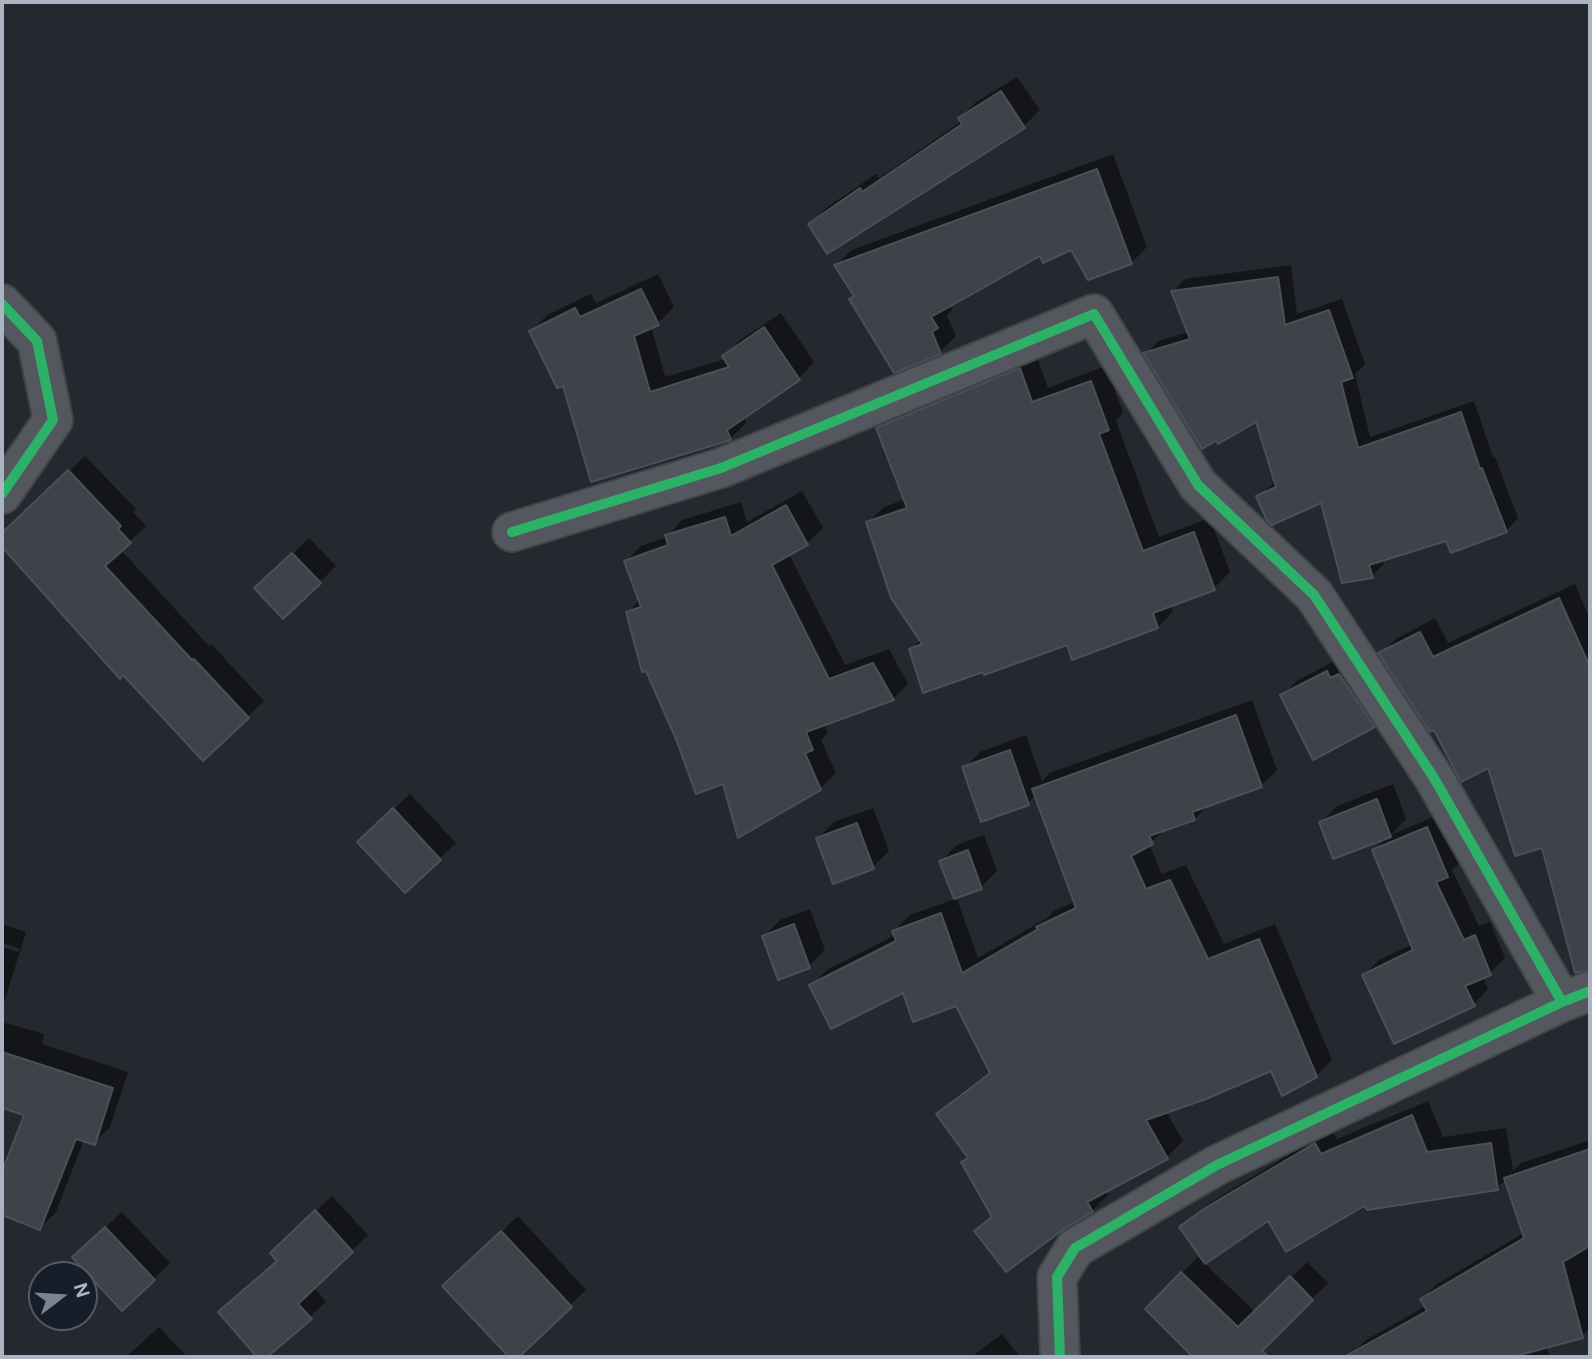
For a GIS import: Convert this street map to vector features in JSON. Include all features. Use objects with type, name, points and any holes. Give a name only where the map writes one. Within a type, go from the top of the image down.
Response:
[{"type":"street","points":[[2,304],[37,341],[54,420],[2,494]]},
{"type":"street","points":[[512,532],[721,468],[1094,314],[1198,485],[1314,595],[1576,996],[1217,1165],[1075,1248],[1057,1277],[1060,1357]]},
{"type":"building","points":[[1001,91],[1025,128],[827,254],[808,224],[860,188],[862,192],[962,124],[958,118]]},
{"type":"building","points":[[1097,169],[1132,264],[1088,280],[1071,250],[1043,263],[1040,256],[931,317],[938,328],[932,332],[941,354],[894,373],[849,299],[854,296],[834,265]]},
{"type":"building","points":[[1278,277],[1285,325],[1329,310],[1353,378],[1341,382],[1358,448],[1461,412],[1480,469],[1482,468],[1507,532],[1451,553],[1446,541],[1369,565],[1373,578],[1342,583],[1321,503],[1272,525],[1266,519],[1256,496],[1276,487],[1256,422],[1218,444],[1216,441],[1202,449],[1143,353],[1190,339],[1171,291]]},
{"type":"building","points":[[641,289],[659,325],[634,336],[650,392],[729,367],[722,356],[764,327],[800,380],[727,430],[731,440],[591,482],[563,386],[557,388],[529,331],[575,308],[580,317]]},
{"type":"building","points":[[1020,368],[1032,402],[1091,381],[1109,430],[1099,434],[1143,551],[1194,532],[1215,590],[1153,613],[1158,628],[1072,660],[1067,645],[984,675],[983,672],[923,693],[909,649],[922,644],[891,598],[866,522],[907,508],[876,428]]},
{"type":"building","points":[[68,470],[121,526],[118,529],[131,543],[105,566],[249,718],[203,761],[123,675],[120,679],[2,547],[2,533]]},
{"type":"building","points":[[786,505],[808,545],[772,565],[829,679],[873,663],[894,700],[806,732],[813,750],[805,753],[821,790],[738,838],[723,784],[696,794],[676,739],[646,671],[642,672],[626,612],[641,607],[624,561],[668,545],[665,535],[725,517],[731,536]]},
{"type":"building","points":[[292,553],[321,583],[283,619],[254,588]]},
{"type":"building","points":[[1559,598],[1590,667],[1590,970],[1575,973],[1542,848],[1515,856],[1488,768],[1461,782],[1434,730],[1430,732],[1378,653],[1420,632],[1433,657]]},
{"type":"building","points":[[1327,671],[1330,678],[1339,674],[1375,727],[1313,760],[1280,695]]},
{"type":"building","points":[[1236,715],[1262,787],[1192,812],[1195,820],[1149,836],[1153,844],[1131,856],[1146,889],[1170,880],[1208,959],[1259,939],[1317,1077],[1282,1096],[1271,1071],[1206,1099],[1146,1120],[1168,1159],[1087,1202],[1093,1212],[1064,1229],[1006,1272],[974,1231],[992,1217],[961,1162],[968,1158],[936,1114],[990,1073],[956,1006],[913,1022],[903,993],[831,1029],[809,985],[896,941],[892,931],[941,913],[962,973],[1038,929],[1036,927],[1076,908],[1032,789]]},
{"type":"building","points":[[1010,750],[1029,805],[981,822],[962,767]]},
{"type":"building","points":[[1377,799],[1391,837],[1333,859],[1319,822]]},
{"type":"building","points":[[393,808],[441,860],[405,893],[357,842]]},
{"type":"building","points":[[857,823],[874,869],[833,884],[816,838]]},
{"type":"building","points":[[1427,827],[1448,877],[1436,882],[1464,940],[1475,935],[1491,975],[1465,986],[1475,1006],[1394,1044],[1362,975],[1413,950],[1372,850]]},
{"type":"building","points":[[968,850],[982,889],[954,899],[939,861]]},
{"type":"building","points":[[794,924],[810,968],[778,980],[762,936]]},
{"type":"building","points":[[2,1052],[113,1088],[95,1145],[76,1139],[40,1230],[2,1215],[2,1172],[24,1115],[2,1108]]},
{"type":"building","points":[[1412,1115],[1427,1152],[1491,1143],[1498,1190],[1367,1210],[1364,1206],[1286,1252],[1268,1221],[1205,1264],[1179,1227],[1205,1208],[1315,1143],[1321,1154]]},
{"type":"building","points":[[1590,1149],[1590,1246],[1563,1262],[1583,1338],[1512,1357],[1344,1357],[1427,1311],[1420,1299],[1524,1238],[1504,1178]]},
{"type":"building","points":[[315,1210],[353,1252],[298,1304],[312,1319],[267,1357],[257,1357],[218,1312],[277,1261],[270,1253]]},
{"type":"building","points":[[105,1227],[155,1280],[122,1311],[98,1285],[98,1261],[76,1261],[72,1257]]},
{"type":"building","points":[[501,1231],[572,1307],[519,1357],[509,1357],[442,1286]]},
{"type":"building","points":[[1181,1272],[1238,1327],[1290,1276],[1313,1300],[1262,1351],[1269,1357],[1193,1357],[1145,1309]]},
{"type":"cycle path","points":[[2,304],[37,341],[53,420],[2,494]]},
{"type":"cycle path","points":[[512,532],[721,468],[1094,314],[1198,485],[1314,595],[1434,778],[1562,1002]]},
{"type":"cycle path","points":[[1060,1357],[1057,1277],[1075,1248],[1217,1165],[1590,991]]}]
